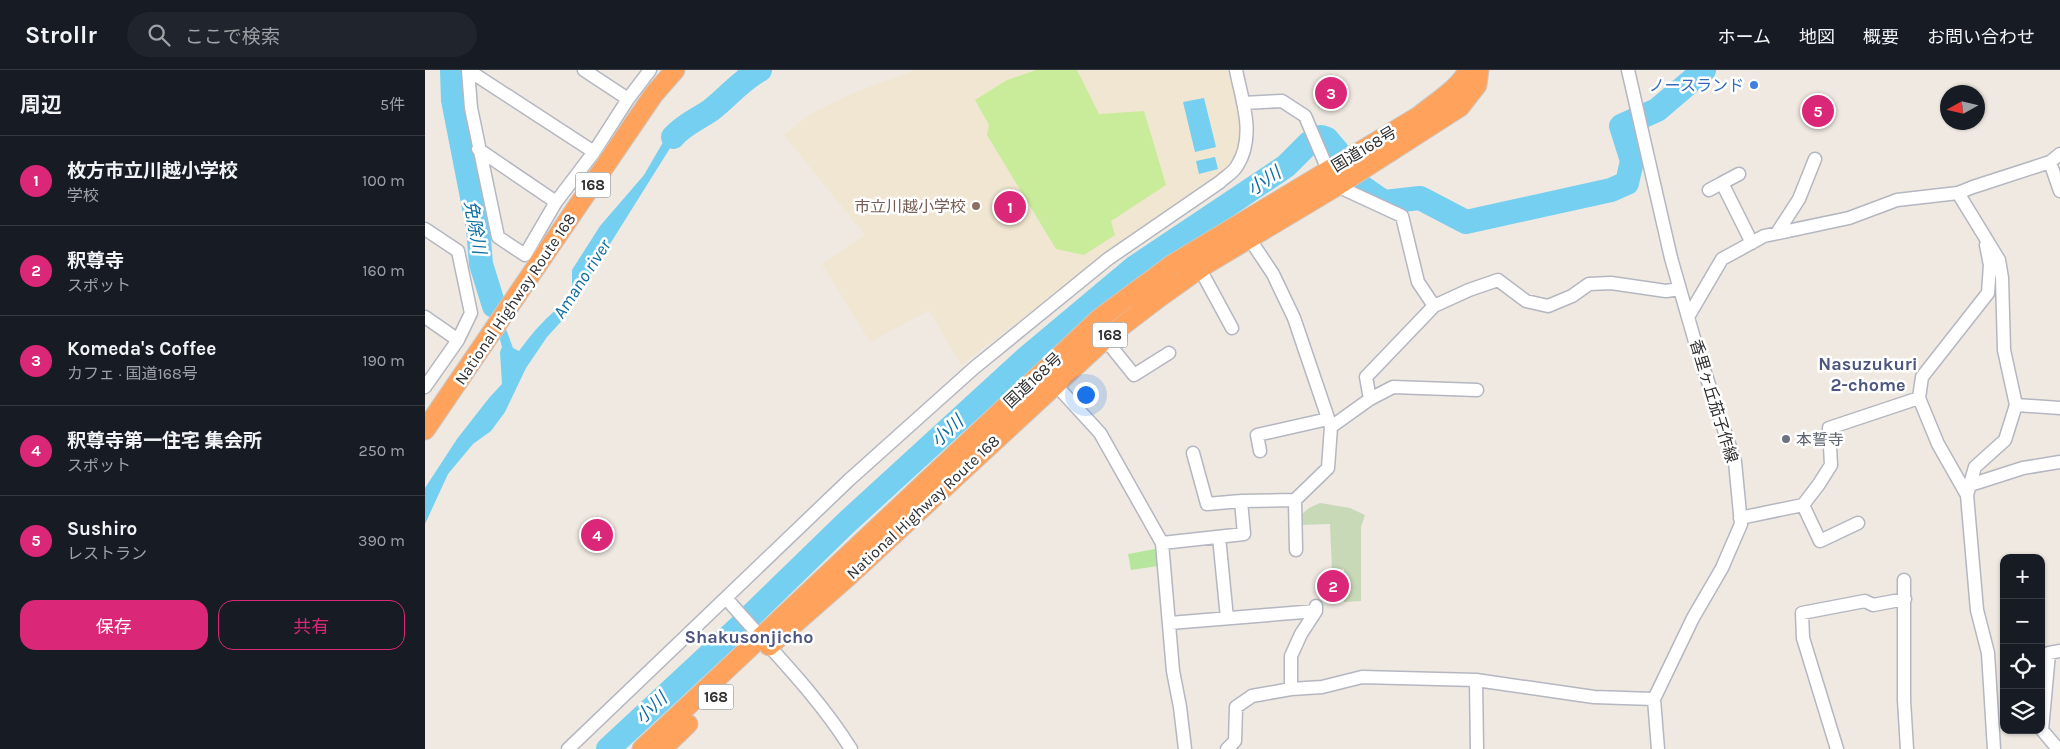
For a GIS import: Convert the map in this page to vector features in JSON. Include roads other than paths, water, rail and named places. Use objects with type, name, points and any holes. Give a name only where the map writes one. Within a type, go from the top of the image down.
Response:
[{"type":"highway","name":"National Highway Route 168","points":[[425,430],[654,94],[675,70]]},
{"type":"highway","name":"国道168号","points":[[642,749],[764,639],[1100,318],[1173,264],[1333,178],[1419,116],[1451,90],[1465,76],[1467,70]]},
{"type":"highway","name":"National Highway Route 168","points":[[662,749],[764,639],[850,575],[1105,339],[1160,297],[1249,238],[1333,178],[1460,108],[1477,85],[1479,70]]},
{"type":"street","points":[[469,70],[471,108],[478,149],[498,237],[525,255],[556,202],[594,152],[628,99],[650,70]]},
{"type":"street","points":[[469,70],[594,152]]},
{"type":"street","points":[[584,70],[628,99]]},
{"type":"street","points":[[568,749],[849,480],[981,362],[1108,259],[1220,182],[1237,167],[1245,149],[1248,128],[1236,70]]},
{"type":"street","name":"香里ヶ丘茄子作線","points":[[1628,70],[1687,317],[1735,462],[1741,524],[1722,568],[1693,618],[1655,699],[1658,749]]},
{"type":"street","points":[[1243,103],[1282,101],[1305,116],[1333,178],[1402,216],[1418,282],[1434,306]]},
{"type":"street","points":[[478,149],[556,202]]},
{"type":"street","points":[[1687,317],[1722,259],[1764,236],[1849,218],[1897,200],[1958,193],[2055,158],[2060,191]]},
{"type":"street","points":[[1777,234],[1799,199],[1815,159]]},
{"type":"street","points":[[1709,190],[1739,174]]},
{"type":"street","points":[[1722,183],[1752,243]]},
{"type":"street","points":[[1958,193],[1999,260],[2004,350],[2016,405],[2005,440],[1975,467],[1969,490],[1977,610],[1988,653],[1994,749]]},
{"type":"street","points":[[425,229],[458,251],[471,313],[458,340],[425,387]]},
{"type":"street","points":[[1193,454],[1207,504],[1295,500],[1328,468],[1329,423],[1294,318],[1273,274],[1249,238]]},
{"type":"street","points":[[1969,490],[1939,444],[1919,398],[1922,377],[1988,293],[1990,265],[1985,239]]},
{"type":"street","points":[[1200,269],[1232,328]]},
{"type":"street","points":[[1369,399],[1366,377],[1434,306],[1469,290],[1498,280],[1525,301],[1548,306],[1572,296],[1589,284],[1611,283],[1666,291],[1680,289]]},
{"type":"street","points":[[425,317],[458,340]]},
{"type":"street","points":[[1105,339],[1135,375],[1169,353]]},
{"type":"street","points":[[1055,384],[1100,433],[1162,544],[1173,671],[1185,749]]},
{"type":"street","points":[[1260,451],[1257,435],[1329,423],[1393,386],[1477,390]]},
{"type":"street","points":[[1740,518],[1803,505],[1831,465],[1829,428],[1919,398]]},
{"type":"street","points":[[2016,405],[2060,408]]},
{"type":"street","points":[[1969,490],[1988,480],[2023,468],[2060,462]]},
{"type":"street","points":[[1295,500],[1296,550]]},
{"type":"street","points":[[1162,544],[1244,534],[1241,501]]},
{"type":"street","points":[[1803,505],[1820,541],[1858,522]]},
{"type":"street","points":[[1219,537],[1227,618]]},
{"type":"street","points":[[1904,580],[1904,700],[1907,749]]},
{"type":"street","points":[[726,599],[764,639],[832,720],[851,749]]},
{"type":"street","points":[[1837,749],[1803,638],[1802,614],[1865,601],[1873,605],[1905,599]]},
{"type":"street","points":[[1170,623],[1316,608],[1291,656],[1291,689]]},
{"type":"street","points":[[2058,749],[2042,730],[2049,652],[2060,651]]},
{"type":"street","points":[[1227,749],[1235,741],[1236,707],[1252,696],[1291,689],[1322,687],[1362,677],[1477,680],[1594,697],[1655,699]]},
{"type":"street","points":[[1477,680],[1477,749]]},
{"type":"water","points":[[1204,98],[1216,147],[1195,152],[1183,102]]},
{"type":"water","points":[[692,113],[707,127],[691,129],[677,137],[568,314],[547,337],[526,368],[505,412],[491,431],[473,444],[448,474],[425,524],[425,488],[457,439],[502,384],[500,352],[502,347],[488,301],[485,272],[513,348],[519,351],[541,324],[568,301],[572,285],[572,270],[600,226],[644,175],[669,132]]},
{"type":"water","points":[[1215,157],[1218,169],[1199,174],[1196,161]]},
{"type":"waterway","name":"免除川","points":[[452,70],[453,100],[478,228],[481,264],[494,306]]},
{"type":"waterway","name":"Amano river","points":[[673,137],[711,110],[760,70]]},
{"type":"waterway","name":"小川","points":[[1361,186],[1384,202],[1420,198],[1466,222],[1611,190],[1627,183],[1632,161],[1621,126],[1657,110],[1704,70]]},
{"type":"waterway","name":"小川","points":[[1321,137],[1327,139],[1338,152]]},
{"type":"waterway","name":"小川","points":[[608,749],[735,631],[846,523],[1024,360],[1135,267],[1286,166],[1309,143]]},
{"type":"place","name":"ノースランド","points":[[1754,85]]},
{"type":"place","name":"Komeda's Coffee","points":[[1331,93]]},
{"type":"place","name":"Sushiro","points":[[1818,111]]},
{"type":"place","name":"市立川越小学校","points":[[976,206]]},
{"type":"place","name":"枚方市立川越小学校","points":[[1010,207]]},
{"type":"place","name":"本誓寺","points":[[1786,439]]},
{"type":"place","name":"釈尊寺第一住宅 集会所","points":[[597,535]]},
{"type":"place","name":"釈尊寺","points":[[1333,586]]},
{"type":"district","name":"Nasuzukuri 2-chome","points":[[1868,374]]},
{"type":"district","name":"Shakusonjicho","points":[[749,637]]}]
